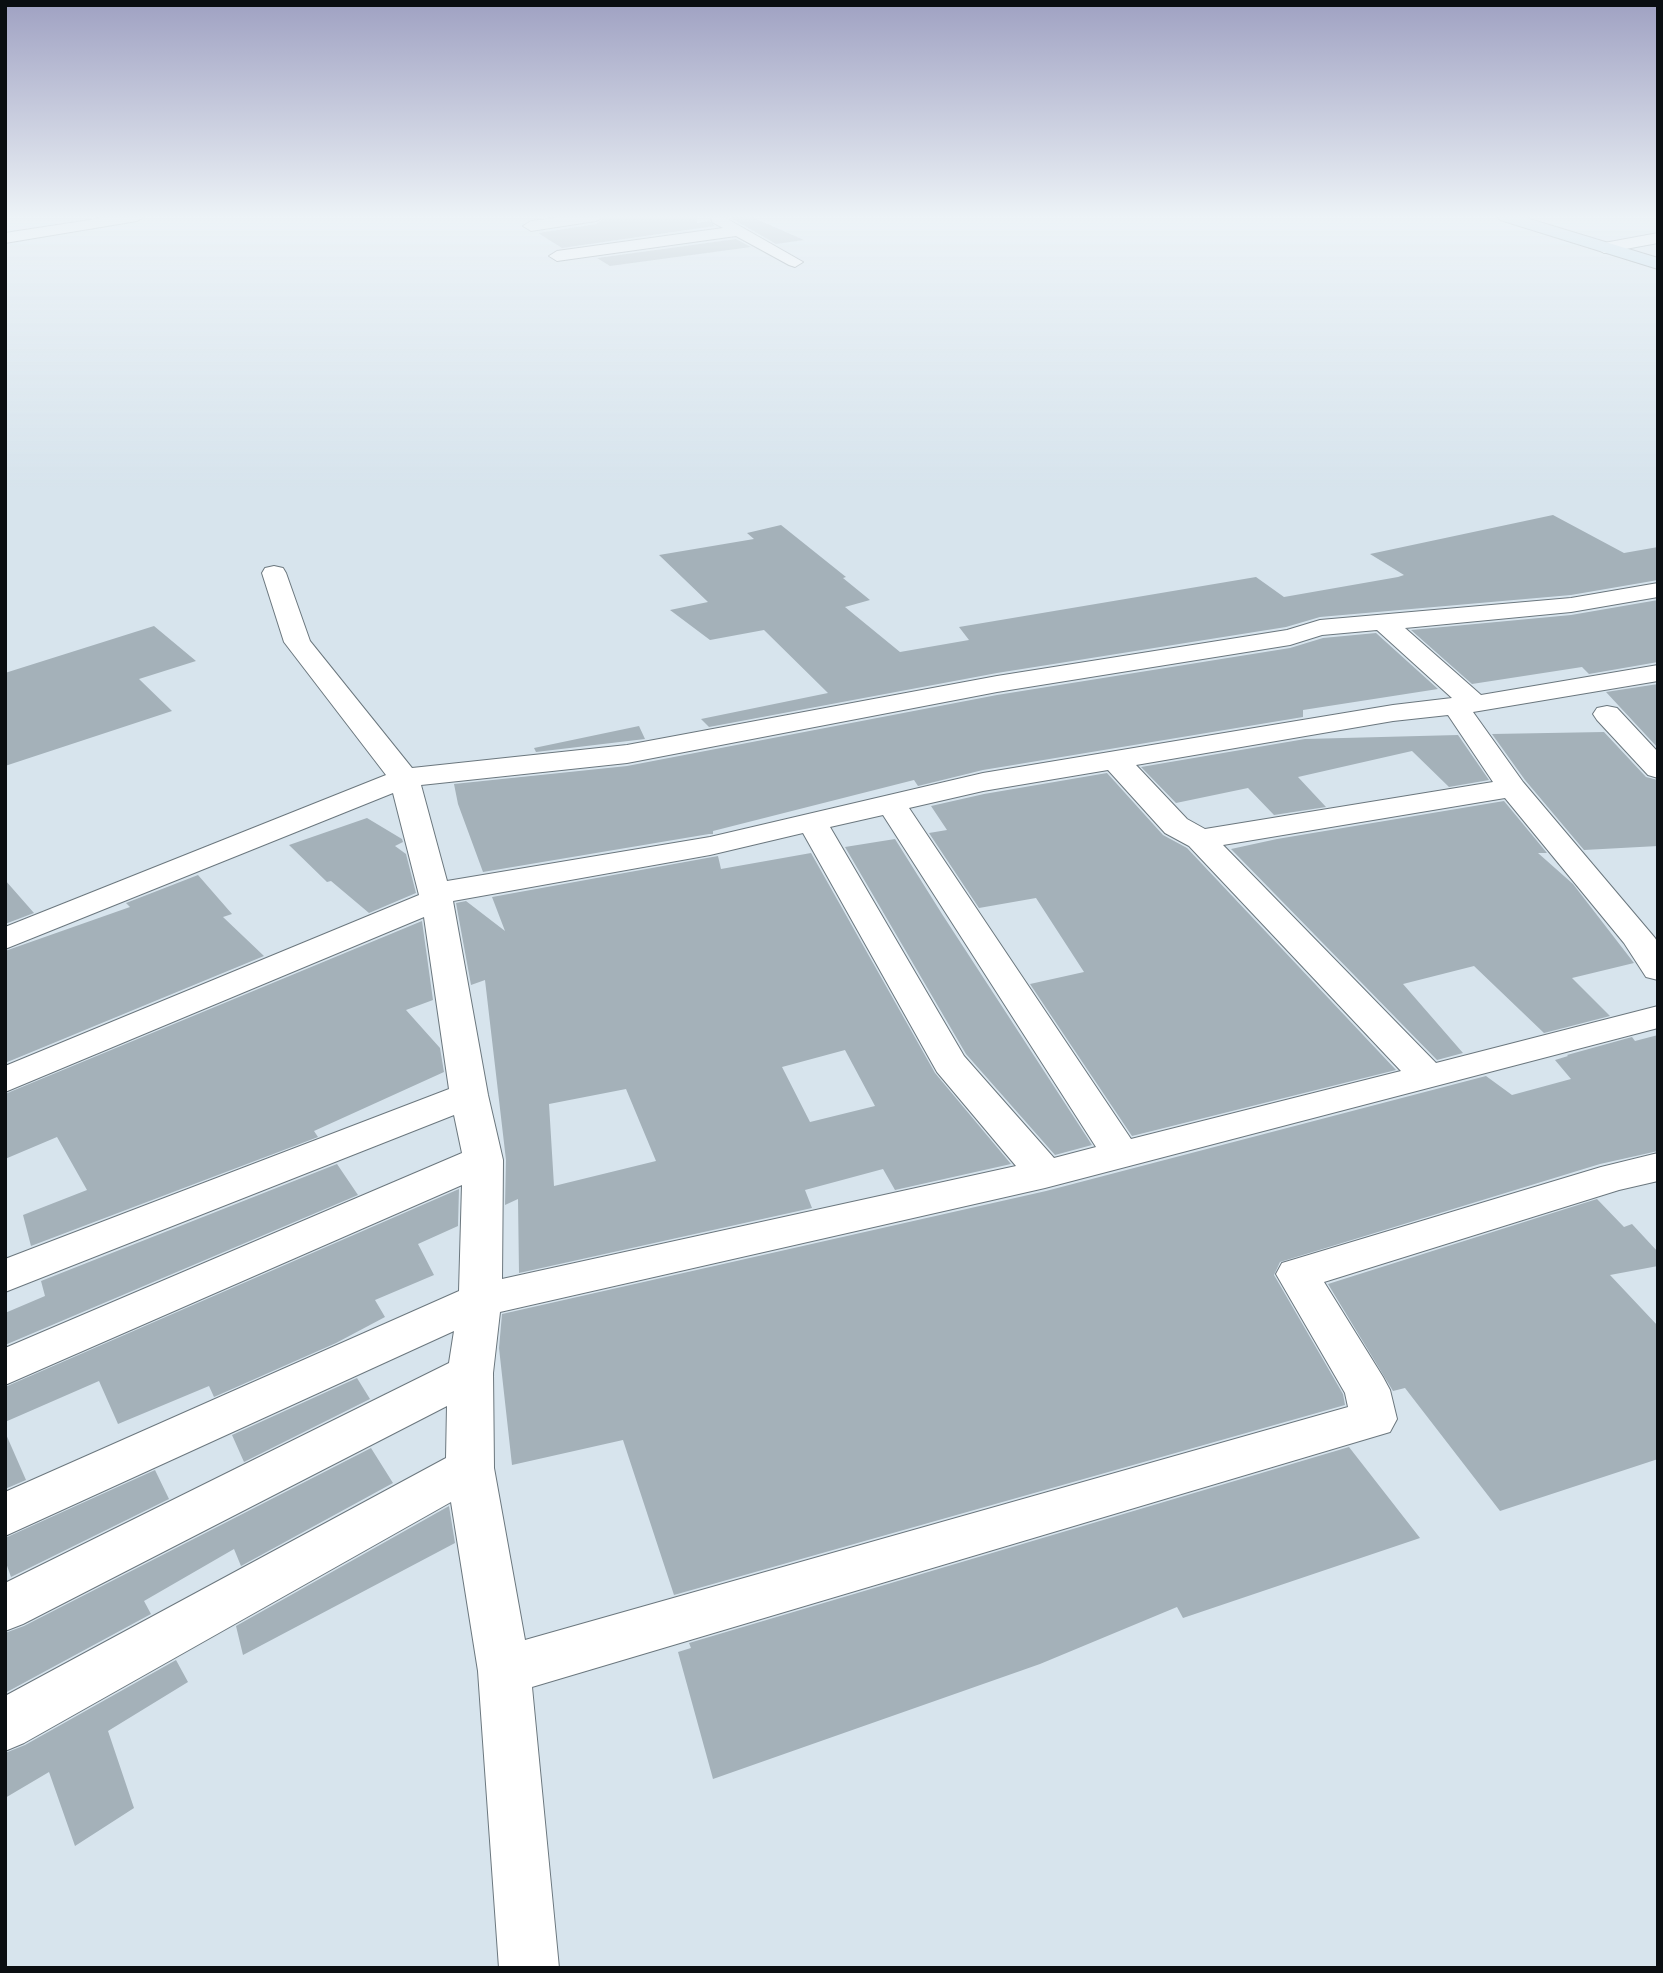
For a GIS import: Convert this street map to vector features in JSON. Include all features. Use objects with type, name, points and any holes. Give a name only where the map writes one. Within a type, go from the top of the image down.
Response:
[{"type":"street","points":[[274,573],[298,642],[404,778],[436,900],[482,1160],[480,1300],[470,1373],[470,1468],[504,1671],[529,1968]]},
{"type":"street","points":[[5,939],[404,778],[627,754],[997,684],[1290,637],[1320,628],[1572,605],[1658,590]]},
{"type":"street","points":[[1384,623],[1465,705],[1512,788],[1638,938],[1658,970]]},
{"type":"street","points":[[5,1080],[436,900],[443,892],[710,846],[983,782],[1393,713],[1465,705],[1658,673]]},
{"type":"street","points":[[1607,714],[1658,769]]},
{"type":"street","points":[[1116,761],[1177,826],[1200,839],[1428,1076]]},
{"type":"street","points":[[1200,839],[1512,788]]},
{"type":"street","points":[[891,804],[1121,1155]]},
{"type":"street","points":[[812,822],[950,1063],[1045,1174]]},
{"type":"street","points":[[5,1515],[480,1300],[1045,1174],[1658,1017]]},
{"type":"street","points":[[5,1276],[469,1095]]},
{"type":"street","points":[[5,1367],[482,1160]]},
{"type":"street","points":[[504,1671],[1374,1419],[1367,1390],[1297,1274],[1615,1177],[1658,1167]]},
{"type":"street","points":[[5,1608],[470,1373]]},
{"type":"street","points":[[5,1725],[470,1468]]},
{"type":"building","points":[[1553,515],[1624,553],[1658,547],[1658,580],[1571,595],[1320,617],[1286,627],[997,673],[709,727],[701,719],[828,693],[764,630],[710,640],[670,610],[708,602],[659,555],[754,539],[747,533],[781,525],[846,577],[843,578],[870,600],[845,607],[900,652],[969,640],[959,627],[1256,577],[1284,597],[1398,577],[1404,575],[1370,554]]},
{"type":"building","points":[[1658,600],[1658,662],[1589,674],[1582,667],[1472,684],[1411,630],[1571,615]]},
{"type":"building","points":[[154,626],[196,661],[139,679],[172,711],[5,766],[5,673]]},
{"type":"building","points":[[1376,633],[1438,689],[1303,710],[1303,717],[983,770],[918,786],[914,780],[713,831],[713,834],[483,872],[458,804],[454,784],[627,766],[997,695],[1290,648],[1323,638]]},
{"type":"building","points":[[1658,684],[1658,748],[1606,692]]},
{"type":"building","points":[[639,726],[645,739],[536,752],[534,748]]},
{"type":"building","points":[[1604,732],[1646,777],[1658,780],[1658,846],[1584,850],[1525,780],[1492,734]]},
{"type":"building","points":[[1458,735],[1489,780],[1449,787],[1412,751],[1298,777],[1326,807],[1274,815],[1248,788],[1176,803],[1141,767],[1305,739]]},
{"type":"building","points":[[1107,773],[1163,835],[1187,848],[1396,1070],[1132,1136],[1030,984],[1084,972],[1036,898],[979,908],[929,833],[947,830],[931,806]]},
{"type":"building","points":[[1504,801],[1547,853],[1538,853],[1573,884],[1634,963],[1572,978],[1610,1016],[1544,1033],[1474,966],[1403,984],[1463,1053],[1437,1060],[1231,849],[1277,839]]},
{"type":"building","points":[[367,818],[402,839],[403,842],[395,846],[406,854],[416,893],[369,913],[331,881],[327,882],[289,845]]},
{"type":"building","points":[[895,839],[1092,1145],[1055,1155],[966,1054],[845,847]]},
{"type":"building","points":[[811,853],[935,1073],[1011,1164],[895,1190],[883,1169],[805,1190],[812,1208],[519,1273],[518,1199],[505,1205],[506,1160],[485,980],[471,985],[456,903],[466,901],[505,931],[492,897],[718,856],[721,869]],"holes":[[[845,1050],[875,1106],[810,1122],[782,1067]],[[626,1089],[656,1161],[554,1186],[549,1104]]]},
{"type":"building","points":[[198,875],[232,914],[223,917],[264,956],[5,1063],[5,951],[130,907],[126,903]]},
{"type":"building","points":[[5,880],[34,913],[5,924]]},
{"type":"building","points":[[422,921],[433,1000],[406,1010],[440,1048],[444,1072],[314,1131],[318,1137],[31,1246],[23,1215],[87,1190],[57,1137],[5,1159],[5,1094]]},
{"type":"building","points":[[1658,1035],[1658,1151],[1600,1164],[1280,1262],[1274,1275],[1343,1394],[1345,1405],[674,1595],[623,1440],[512,1465],[499,1348],[502,1314],[1046,1191],[1486,1076],[1512,1095],[1571,1079],[1555,1060],[1567,1055],[1632,1037],[1635,1041]]},
{"type":"building","points":[[337,1164],[358,1195],[5,1345],[5,1313],[45,1296],[41,1281]]},
{"type":"building","points":[[459,1189],[458,1226],[418,1244],[434,1275],[375,1300],[385,1317],[336,1343],[214,1397],[209,1386],[118,1424],[99,1381],[5,1422],[5,1387]]},
{"type":"building","points":[[1597,1199],[1624,1227],[1632,1224],[1658,1252],[1658,1266],[1610,1275],[1658,1326],[1658,1459],[1500,1511],[1405,1388],[1393,1391],[1328,1284]]},
{"type":"building","points":[[357,1378],[370,1399],[244,1462],[232,1435]]},
{"type":"building","points":[[5,1432],[26,1480],[5,1489]]},
{"type":"building","points":[[1349,1447],[1420,1538],[1183,1618],[1177,1607],[1040,1664],[713,1779],[678,1652],[691,1648],[689,1643]]},
{"type":"building","points":[[371,1448],[393,1483],[241,1566],[234,1549],[144,1601],[151,1614],[5,1693],[5,1633],[24,1626]]},
{"type":"building","points":[[155,1470],[169,1499],[11,1577],[5,1560],[5,1538]]},
{"type":"building","points":[[449,1506],[455,1543],[243,1655],[236,1626]]},
{"type":"building","points":[[176,1660],[188,1682],[108,1731],[134,1808],[75,1846],[49,1772],[5,1798],[5,1753],[25,1745]]}]
